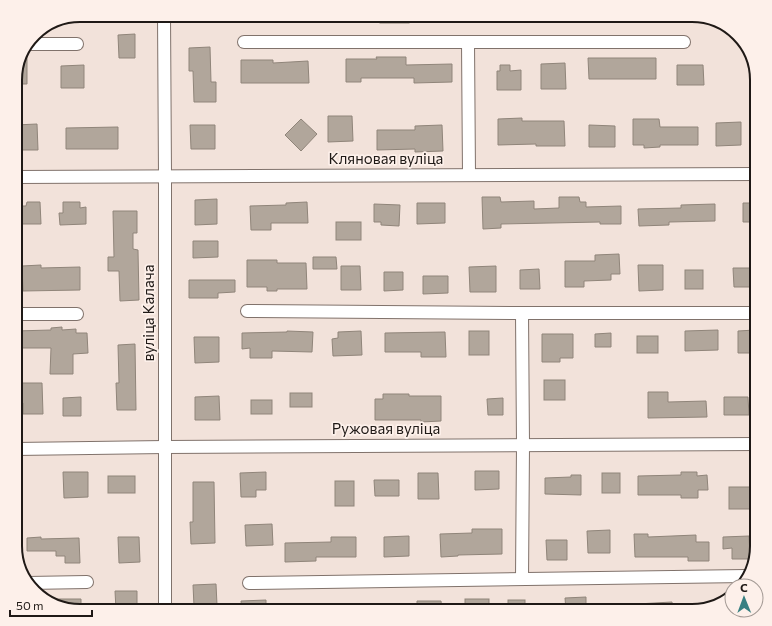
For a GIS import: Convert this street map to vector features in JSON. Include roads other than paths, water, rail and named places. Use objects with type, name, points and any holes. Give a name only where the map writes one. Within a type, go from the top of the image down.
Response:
[{"type":"street","name":"вуліца Калача","points":[[164,22],[165,604]]},
{"type":"street","points":[[244,42],[684,42]]},
{"type":"street","points":[[468,42],[469,175]]},
{"type":"street","points":[[35,44],[77,44]]},
{"type":"street","name":"Кляновая вуліца","points":[[22,177],[750,174]]},
{"type":"street","points":[[247,311],[522,314],[750,313]]},
{"type":"street","points":[[22,314],[77,314]]},
{"type":"street","points":[[522,314],[522,579]]},
{"type":"street","name":"Ружовая вуліца","points":[[22,448],[750,444]]},
{"type":"street","points":[[249,583],[741,576]]},
{"type":"street","points":[[36,583],[87,582]]}]
